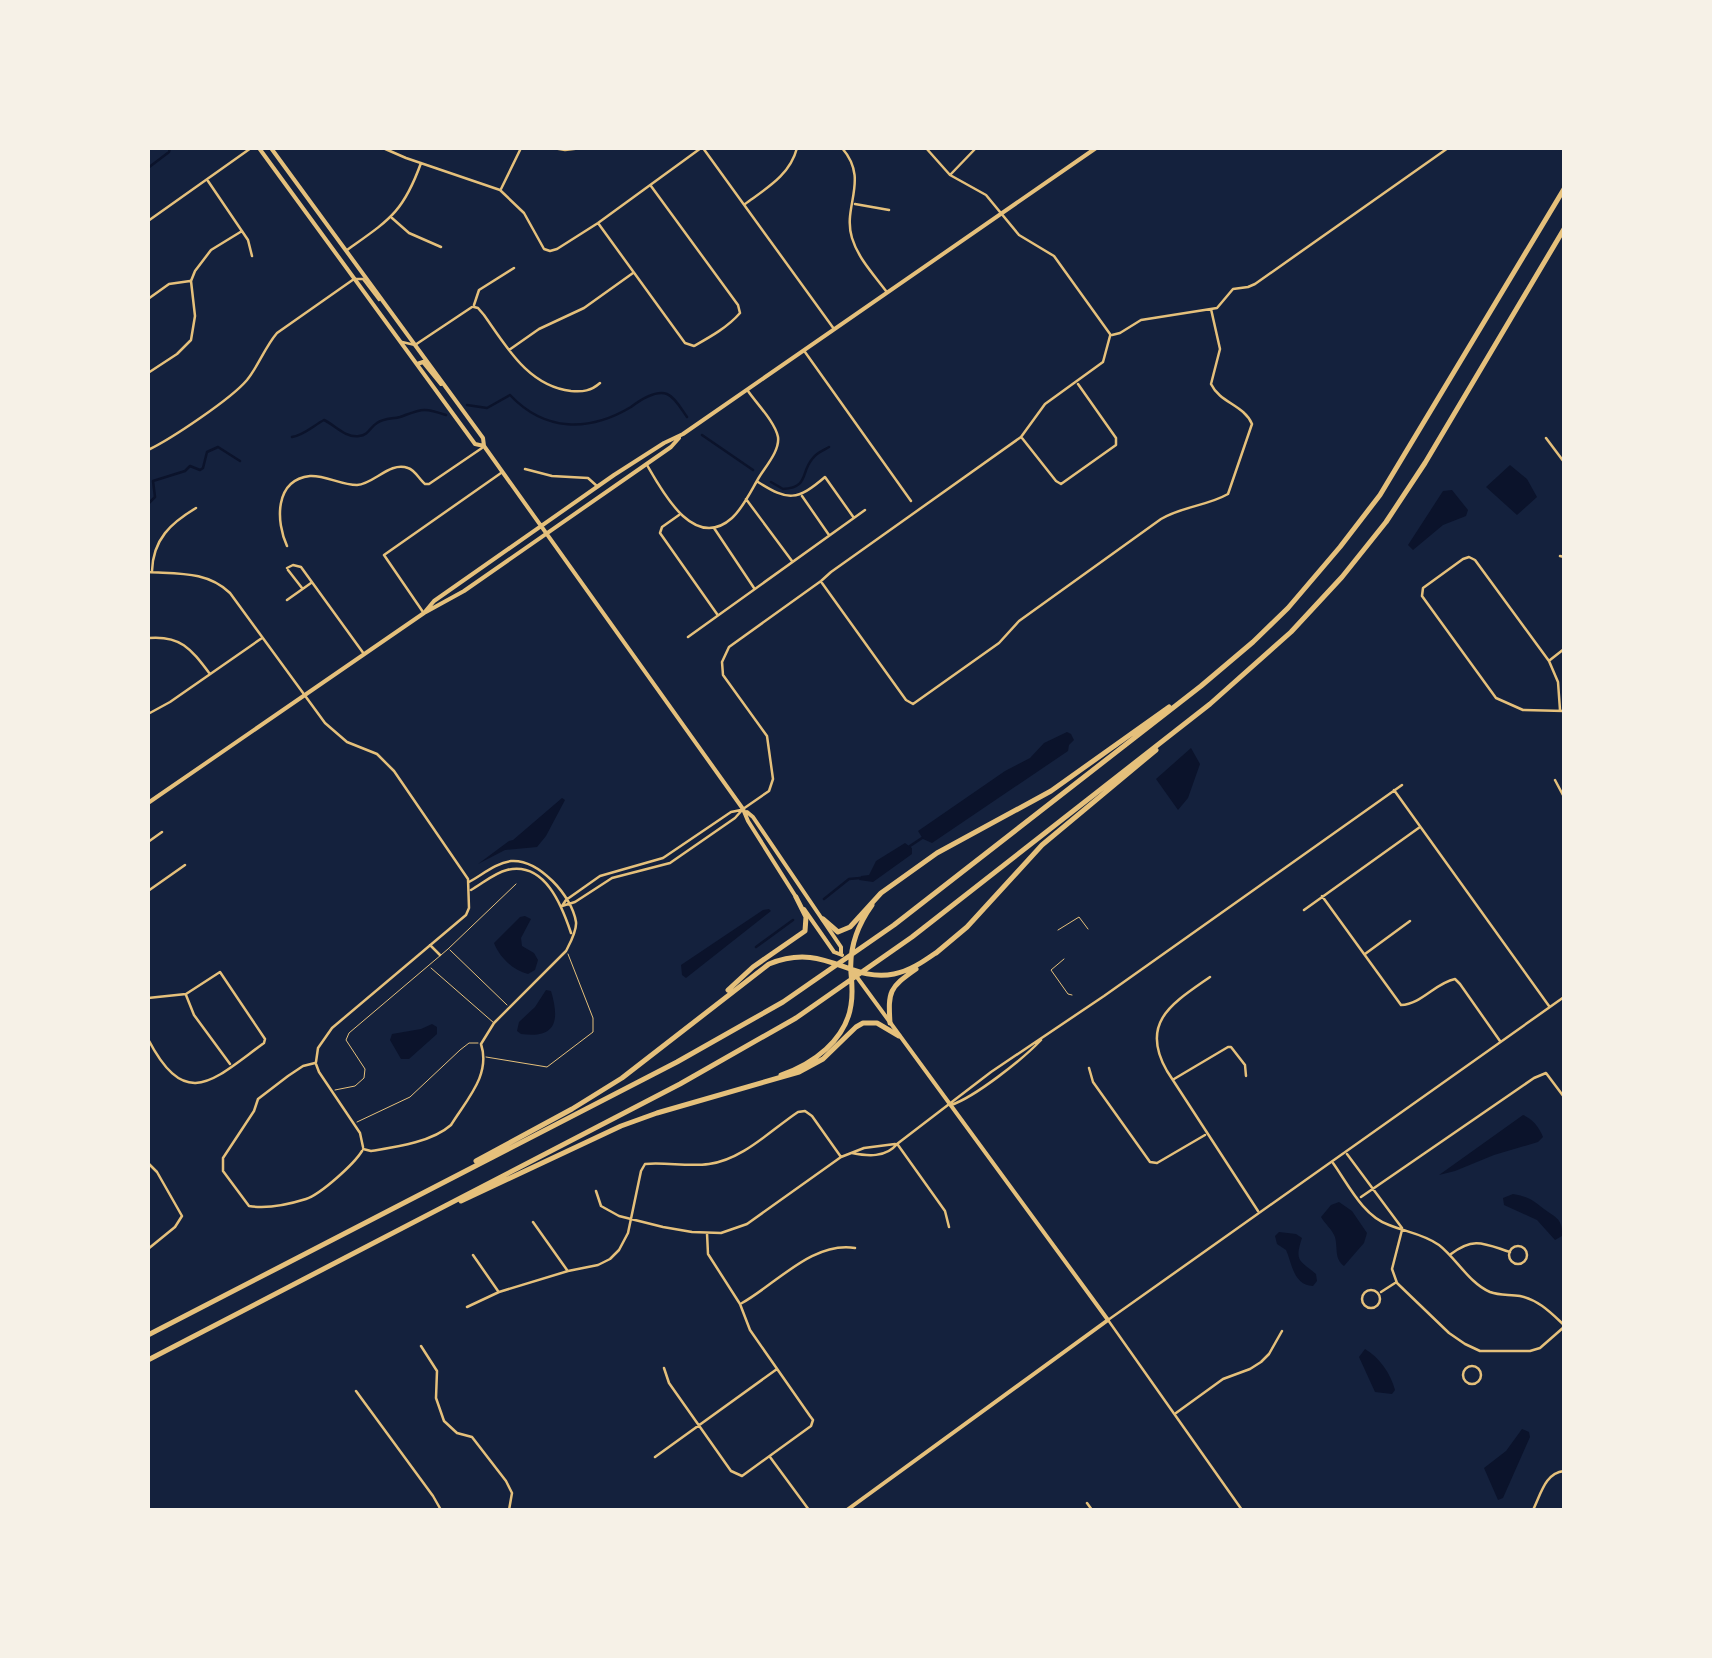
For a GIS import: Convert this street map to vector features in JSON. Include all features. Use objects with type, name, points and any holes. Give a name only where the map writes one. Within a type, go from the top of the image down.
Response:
[{"type":"highway","points":[[148,1335],[730,1034],[859,951],[1200,686],[1288,608],[1380,495],[1564,190]]},
{"type":"highway","points":[[890,1024],[888,999],[892,987],[967,927],[1056,832],[1258,664],[1342,577],[1386,522],[1425,462],[1564,229]]},
{"type":"highway","points":[[823,919],[836,931],[844,931],[878,896],[937,853],[1062,784],[1200,686]]},
{"type":"highway","points":[[148,1360],[732,1056],[796,1018],[870,968],[1210,704]]},
{"type":"highway","points":[[755,1085],[804,1066],[835,1040],[851,1008],[852,948],[860,925],[876,902],[900,880]]},
{"type":"highway","points":[[705,1014],[748,972],[803,934],[806,921],[796,897]]},
{"type":"highway","points":[[380,1214],[591,1098],[654,1054],[758,971],[780,960],[813,957],[876,976],[907,970],[937,952]]},
{"type":"highway","points":[[351,1255],[621,1126],[816,1064],[863,1022],[877,1023],[899,1036]]},
{"type":"main road","points":[[260,148],[475,444],[484,446]]},
{"type":"main road","points":[[271,148],[474,425],[484,446],[743,809],[834,952],[842,955]]},
{"type":"main road","points":[[148,803],[424,613],[434,602],[610,478],[748,390],[1096,148]]},
{"type":"main road","points":[[416,364],[423,362],[445,386]]},
{"type":"main road","points":[[462,426],[474,425]]},
{"type":"main road","points":[[424,613],[482,579],[671,447],[683,434]]},
{"type":"main road","points":[[602,496],[610,478]]},
{"type":"main road","points":[[482,579],[484,566]]},
{"type":"main road","points":[[743,809],[823,919],[850,968],[1108,1320],[846,1510]]},
{"type":"street","points":[[148,221],[250,148]]},
{"type":"street","points":[[383,148],[500,190],[524,213],[544,249],[550,251],[598,223],[702,148],[835,329]]},
{"type":"street","points":[[500,190],[521,148]]},
{"type":"street","points":[[553,148],[582,148]]},
{"type":"street","points":[[744,205],[780,178],[790,166],[796,148]]},
{"type":"street","points":[[842,148],[855,172],[852,241],[887,293]]},
{"type":"street","points":[[562,906],[570,906],[612,878],[670,863],[766,793],[772,785],[769,742],[726,682],[723,658],[729,647],[1021,437],[1045,404],[1104,362],[1110,336],[1054,256],[1019,236],[986,195],[950,175],[926,148]]},
{"type":"street","points":[[950,175],[976,148]]},
{"type":"street","points":[[1110,336],[1141,320],[1217,308],[1233,289],[1255,284],[1448,148]]},
{"type":"street","points":[[346,250],[391,217],[410,192],[420,163]]},
{"type":"street","points":[[207,180],[250,244],[252,256]]},
{"type":"street","points":[[598,223],[685,343],[694,346],[718,332],[737,317],[740,309],[650,185]]},
{"type":"street","points":[[854,203],[889,210]]},
{"type":"street","points":[[391,217],[408,233],[441,247]]},
{"type":"street","points":[[148,373],[178,354],[190,340],[195,316],[191,282],[201,261],[242,231]]},
{"type":"street","points":[[400,340],[415,344],[474,307],[479,290],[514,268]]},
{"type":"street","points":[[509,350],[539,329],[584,308],[634,272]]},
{"type":"street","points":[[148,450],[237,390],[278,333],[354,279],[363,279],[384,304]]},
{"type":"street","points":[[148,300],[169,284],[191,282]]},
{"type":"street","points":[[474,307],[484,314],[524,370],[552,386],[583,391],[600,383]]},
{"type":"street","points":[[822,581],[906,700],[913,704],[999,643],[1019,621],[1162,519],[1224,497],[1231,490],[1252,424],[1247,414],[1212,388],[1220,349],[1211,309]]},
{"type":"street","points":[[804,351],[911,502]]},
{"type":"street","points":[[1021,437],[1058,483],[1116,446],[1116,438],[1076,382]]},
{"type":"street","points":[[646,464],[680,514],[704,527],[731,519],[778,447],[776,431],[748,390]]},
{"type":"street","points":[[1546,438],[1564,462]]},
{"type":"street","points":[[287,546],[279,523],[281,499],[296,480],[316,476],[345,484],[367,484],[399,467],[413,470],[424,484],[429,484],[484,446]]},
{"type":"street","points":[[525,468],[552,476],[588,478],[598,487]]},
{"type":"street","points":[[424,613],[384,555],[503,472]]},
{"type":"street","points":[[757,481],[783,496],[793,497],[825,478],[854,518]]},
{"type":"street","points":[[802,495],[830,536]]},
{"type":"street","points":[[746,499],[792,562]]},
{"type":"street","points":[[196,508],[164,532],[150,572],[195,575],[220,583],[325,723],[340,737],[376,754],[394,771],[468,883],[466,915],[332,1028],[318,1048],[319,1072],[363,1139],[363,1149],[310,1198],[249,1206],[223,1171],[223,1158],[258,1099],[303,1066],[316,1062]]},
{"type":"street","points":[[688,637],[865,510]]},
{"type":"street","points":[[680,514],[662,526],[660,533],[718,616]]},
{"type":"street","points":[[713,527],[755,589]]},
{"type":"street","points":[[1463,559],[1475,560],[1549,661],[1558,682],[1562,710],[1523,710],[1496,698],[1421,592],[1463,559]]},
{"type":"street","points":[[303,589],[289,566],[301,567],[364,654]]},
{"type":"street","points":[[288,600],[312,582]]},
{"type":"street","points":[[148,638],[178,640],[210,674]]},
{"type":"street","points":[[148,714],[262,638]]},
{"type":"street","points":[[1549,661],[1564,649]]},
{"type":"street","points":[[1555,780],[1564,797]]},
{"type":"street","points":[[596,1191],[601,1206],[630,1219],[707,1234],[747,1224],[841,1157],[852,1152],[862,1155],[890,1151],[950,1105],[994,1078],[1045,1036],[1402,785]]},
{"type":"street","points":[[1394,790],[1550,1007]]},
{"type":"street","points":[[562,906],[608,872],[663,858],[732,812],[743,809]]},
{"type":"street","points":[[1304,910],[1420,827]]},
{"type":"street","points":[[148,842],[162,832]]},
{"type":"street","points":[[363,1149],[384,1149],[446,1131],[452,1125],[483,1073],[486,1057],[481,1044],[494,1023],[566,951],[572,936],[576,925],[570,906],[543,872],[522,862],[505,862],[468,883]]},
{"type":"street","points":[[148,891],[184,865]]},
{"type":"street","points":[[469,891],[502,872],[520,869],[536,874],[562,906],[572,936]]},
{"type":"street","points":[[1322,896],[1401,1005],[1407,1006],[1446,980],[1454,979],[1501,1042]]},
{"type":"street","points":[[1364,955],[1410,921]]},
{"type":"street","points":[[430,945],[440,955]]},
{"type":"street","points":[[148,998],[186,994],[220,972],[264,1036],[264,1043],[212,1080],[194,1084],[172,1074],[148,1038]]},
{"type":"street","points":[[1210,977],[1166,1010],[1159,1024],[1156,1048],[1258,1213]]},
{"type":"street","points":[[186,994],[194,1015],[232,1066]]},
{"type":"street","points":[[1242,1510],[1108,1320],[1564,997]]},
{"type":"street","points":[[1173,1080],[1228,1047],[1245,1064],[1246,1076]]},
{"type":"street","points":[[1089,1068],[1094,1082],[1150,1162],[1157,1163],[1206,1134]]},
{"type":"street","points":[[1358,1199],[1542,1074],[1564,1097]]},
{"type":"street","points":[[466,1308],[499,1292],[610,1259],[624,1242],[642,1166],[649,1163],[708,1164],[726,1160],[805,1111],[841,1157]]},
{"type":"street","points":[[897,1144],[944,1212],[949,1227]]},
{"type":"street","points":[[1345,1152],[1403,1229]]},
{"type":"street","points":[[1332,1161],[1375,1218],[1388,1225],[1403,1229],[1431,1240],[1480,1286],[1490,1292],[1534,1301],[1564,1326],[1530,1352],[1480,1351],[1450,1333],[1397,1283],[1392,1269],[1403,1229]]},
{"type":"street","points":[[148,1163],[182,1216],[175,1227],[148,1248]]},
{"type":"street","points":[[533,1222],[568,1271]]},
{"type":"street","points":[[664,1368],[669,1384],[731,1471],[742,1476],[811,1426],[813,1420],[750,1330],[740,1304],[708,1254],[707,1234]]},
{"type":"street","points":[[1450,1254],[1469,1242],[1510,1252]]},
{"type":"street","points":[[740,1304],[807,1259],[847,1246],[855,1248]]},
{"type":"street","points":[[473,1255],[499,1292]]},
{"type":"street","points":[[1379,1294],[1397,1283]]},
{"type":"street","points":[[1174,1414],[1223,1379],[1261,1362],[1282,1330]]},
{"type":"street","points":[[422,1346],[438,1370],[436,1398],[444,1420],[457,1433],[472,1437],[490,1459],[512,1493],[509,1510]]},
{"type":"street","points":[[655,1457],[778,1368]]},
{"type":"street","points":[[356,1390],[441,1510]]},
{"type":"street","points":[[769,1456],[810,1510]]},
{"type":"street","points":[[1533,1510],[1546,1480],[1564,1471]]},
{"type":"street","points":[[1086,1504],[1092,1510]]},
{"type":"street","points":[[1230,1510],[1238,1505]]},
{"type":"lane","points":[[332,1092],[355,1086],[364,1078],[366,1069],[346,1040],[349,1033],[448,949],[516,884]]},
{"type":"lane","points":[[1058,930],[1079,917],[1088,930]]},
{"type":"lane","points":[[448,949],[510,1007]]},
{"type":"lane","points":[[486,1057],[547,1068],[593,1032],[593,1018],[566,951]]},
{"type":"lane","points":[[1064,959],[1052,970],[1072,995]]},
{"type":"lane","points":[[428,966],[494,1023]]},
{"type":"lane","points":[[354,1124],[410,1098],[460,1050],[475,1041],[481,1044]]},
{"type":"water","points":[[1510,465],[1527,479],[1537,497],[1517,515],[1486,487]]},
{"type":"water","points":[[1452,490],[1468,510],[1466,516],[1443,525],[1413,550],[1408,545],[1443,491]]},
{"type":"water","points":[[1067,732],[1074,740],[1068,751],[932,843],[923,839],[918,831],[1030,758],[1044,743]]},
{"type":"water","points":[[1191,748],[1200,764],[1188,798],[1178,810],[1156,779]]},
{"type":"water","points":[[562,798],[565,800],[537,847],[505,850],[478,864],[513,840]]},
{"type":"water","points":[[905,843],[912,848],[912,854],[873,882],[859,880],[869,875],[876,861]]},
{"type":"water","points":[[769,909],[686,978],[682,975],[681,965]]},
{"type":"water","points":[[525,916],[531,919],[521,938],[522,946],[538,960],[535,970],[528,974],[508,963],[494,943]]},
{"type":"water","points":[[546,990],[551,991],[554,1002],[552,1026],[542,1034],[521,1034],[517,1031],[519,1022]]},
{"type":"water","points":[[432,1024],[437,1027],[437,1034],[409,1059],[401,1059],[390,1040],[392,1034]]},
{"type":"water","points":[[1523,1115],[1539,1129],[1543,1137],[1538,1142],[1439,1175]]},
{"type":"water","points":[[1513,1194],[1530,1199],[1556,1217],[1562,1236],[1555,1240],[1537,1220],[1504,1205],[1503,1198]]},
{"type":"water","points":[[1339,1202],[1352,1211],[1367,1233],[1364,1243],[1344,1266],[1334,1234],[1321,1217]]},
{"type":"water","points":[[1279,1232],[1302,1238],[1299,1256],[1316,1274],[1313,1286],[1297,1278],[1286,1250],[1277,1244],[1275,1236]]},
{"type":"water","points":[[1365,1349],[1387,1372],[1395,1390],[1392,1394],[1375,1392],[1359,1357]]},
{"type":"water","points":[[1522,1429],[1530,1437],[1503,1498],[1498,1500],[1484,1468],[1506,1451]]},
{"type":"waterway","points":[[148,168],[170,148]]},
{"type":"waterway","points":[[467,405],[487,408],[510,395],[553,422],[583,424],[615,415],[663,393],[673,398],[687,417]]},
{"type":"waterway","points":[[292,437],[324,420],[345,433],[359,436],[380,421],[418,411],[446,415]]},
{"type":"waterway","points":[[702,435],[753,470]]},
{"type":"waterway","points":[[148,504],[155,497],[153,481],[190,466],[200,470],[207,452],[218,447],[240,461]]},
{"type":"waterway","points":[[771,482],[783,489],[797,485],[814,456],[829,447]]},
{"type":"waterway","points":[[910,846],[922,838]]},
{"type":"waterway","points":[[824,899],[849,879],[860,878]]},
{"type":"waterway","points":[[756,947],[793,920]]}]
